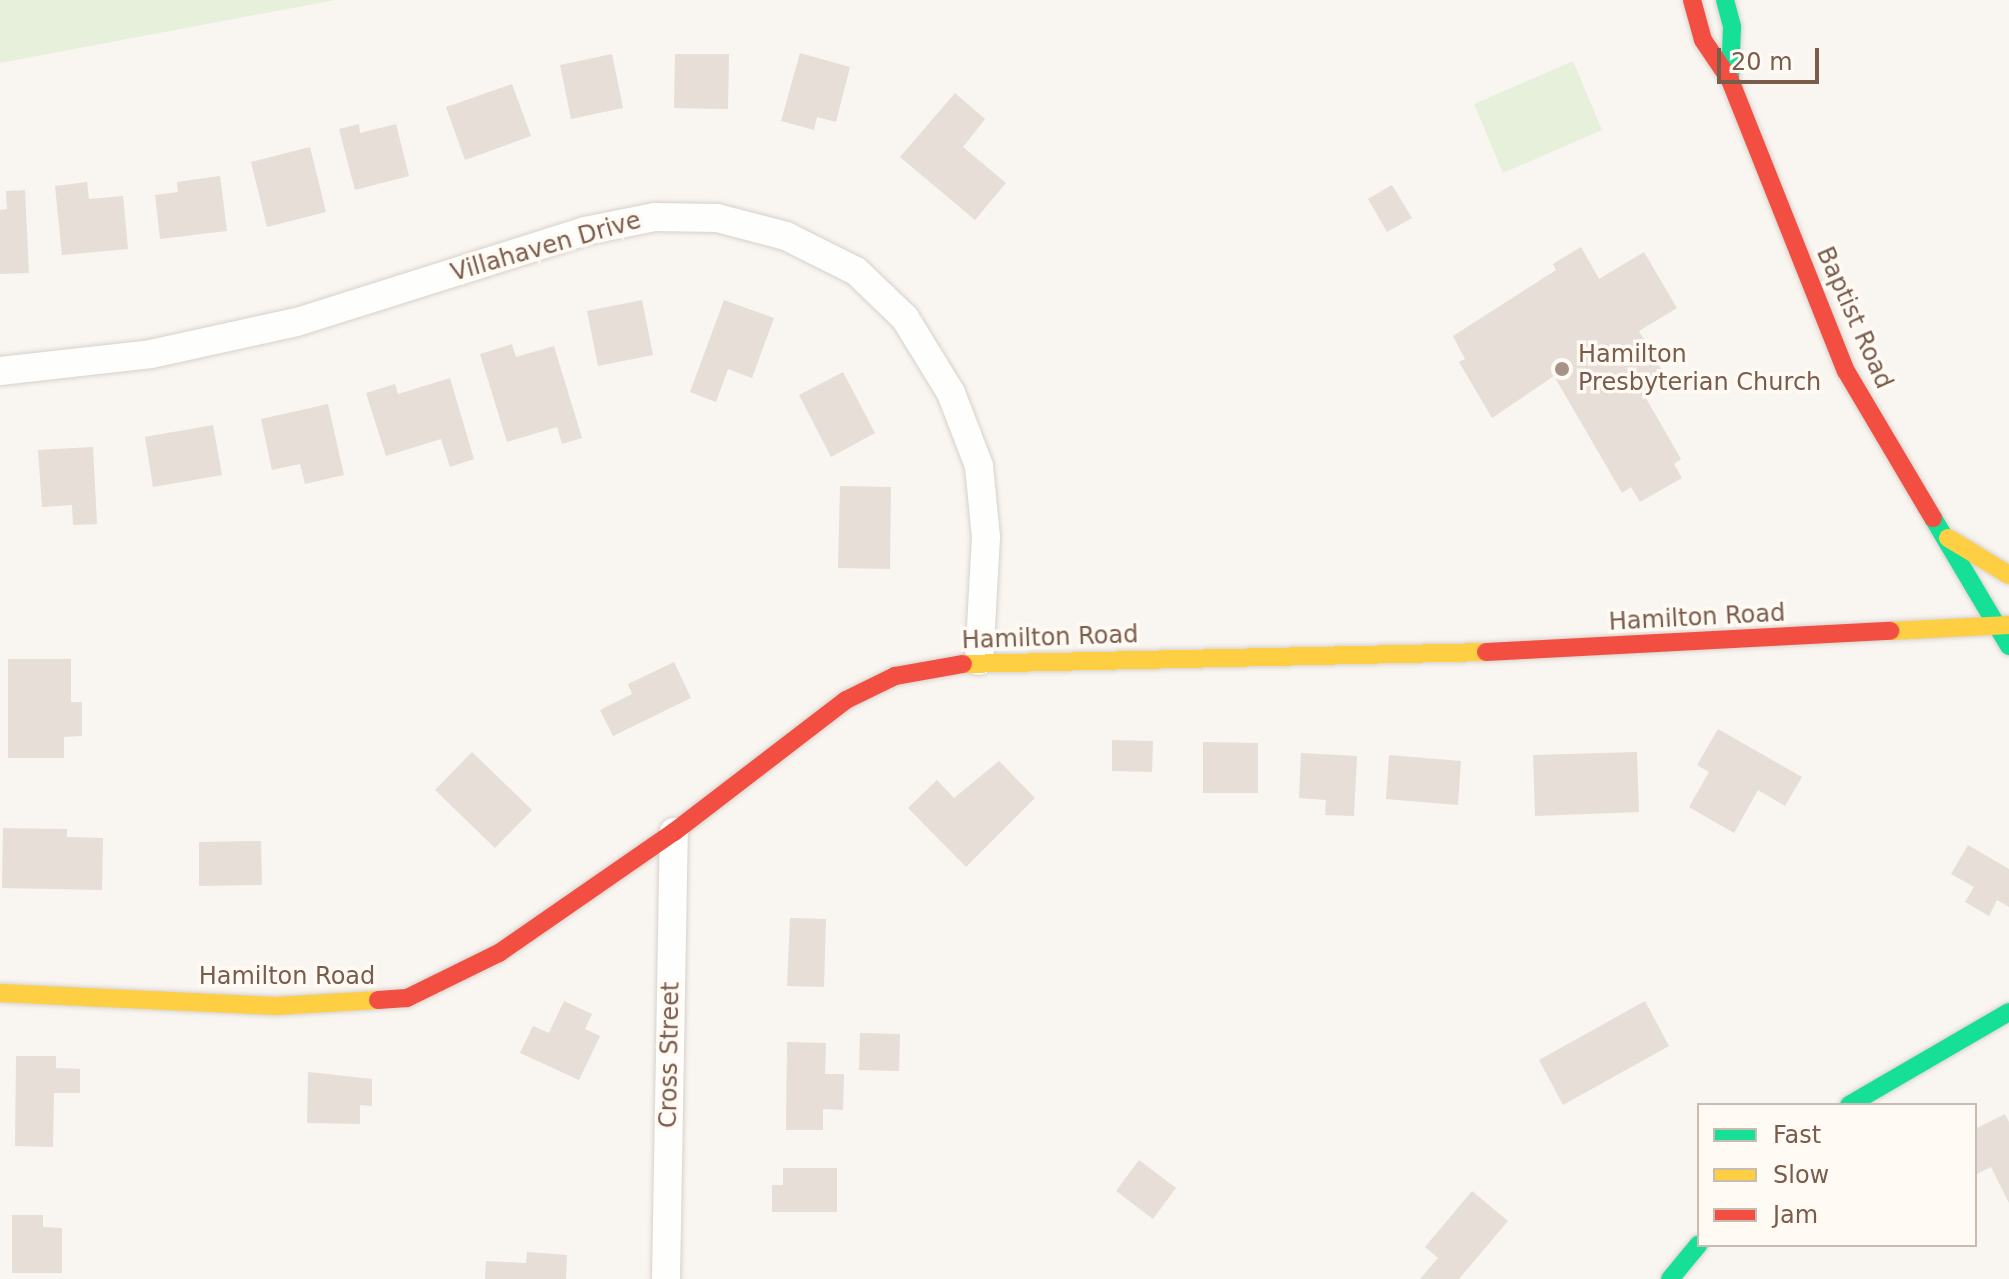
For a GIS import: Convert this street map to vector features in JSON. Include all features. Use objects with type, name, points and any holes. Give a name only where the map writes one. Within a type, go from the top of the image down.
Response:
[{"type":"street","name":"Baptist Road","points":[[1692,0],[1703,40],[1730,80],[1846,371],[1940,532],[2003,627],[2009,646]]},
{"type":"street","name":"Baptist Road","points":[[1725,0],[1732,27],[1730,80]]},
{"type":"street","name":"Villahaven Drive","points":[[0,371],[151,354],[297,322],[585,231],[655,217],[717,218],[786,236],[856,271],[905,318],[951,393],[979,466],[986,537],[979,661]]},
{"type":"street","points":[[1940,532],[2009,575]]},
{"type":"street","name":"Hamilton Road","points":[[0,993],[276,1006],[407,998],[499,953],[674,832],[846,700],[895,676],[979,661],[1441,654],[2003,627]]},
{"type":"street","name":"Cross Street","points":[[666,1279],[674,832]]},
{"type":"street","points":[[1852,1103],[2009,1012]]},
{"type":"street","points":[[1670,1279],[1697,1246]]},
{"type":"green space","points":[[0,0],[335,0],[0,63]]},
{"type":"green space","points":[[1573,61],[1602,130],[1503,173],[1474,104]]},
{"type":"building","points":[[800,53],[850,67],[836,122],[817,117],[814,130],[781,121]]},
{"type":"building","points":[[612,54],[623,108],[571,119],[560,65]]},
{"type":"building","points":[[675,54],[729,54],[728,109],[674,108]]},
{"type":"building","points":[[512,84],[531,136],[465,160],[446,107]]},
{"type":"building","points":[[955,93],[985,119],[963,147],[1006,183],[975,220],[900,157]]},
{"type":"building","points":[[359,124],[360,133],[396,124],[409,176],[355,190],[339,129]]},
{"type":"building","points":[[310,147],[326,212],[267,227],[251,162]]},
{"type":"building","points":[[220,176],[227,231],[160,239],[155,195],[178,192],[177,182]]},
{"type":"building","points":[[87,182],[89,199],[123,196],[128,249],[62,255],[55,186]]},
{"type":"building","points":[[1392,185],[1412,218],[1387,232],[1368,199]]},
{"type":"building","points":[[25,190],[29,273],[0,274],[0,210],[7,209],[6,191]]},
{"type":"building","name":"Hamilton Presbyterian Church","points":[[1581,247],[1599,279],[1644,252],[1677,308],[1639,331],[1667,379],[1643,393],[1681,459],[1674,464],[1682,478],[1640,502],[1631,487],[1622,493],[1554,376],[1492,418],[1459,362],[1465,359],[1453,336],[1556,270],[1553,264]]},
{"type":"building","points":[[642,300],[653,355],[598,366],[587,311]]},
{"type":"building","points":[[724,300],[774,318],[752,378],[728,369],[716,402],[690,392]]},
{"type":"building","points":[[512,344],[516,357],[554,346],[582,438],[562,444],[557,427],[507,442],[480,354]]},
{"type":"building","points":[[843,372],[875,433],[831,457],[799,395]]},
{"type":"building","points":[[450,378],[474,459],[450,467],[441,439],[386,456],[366,393],[395,384],[398,394]]},
{"type":"building","points":[[328,404],[344,475],[305,484],[300,464],[272,470],[261,419]]},
{"type":"building","points":[[213,425],[222,475],[153,487],[145,437]]},
{"type":"building","points":[[93,447],[97,524],[73,525],[72,505],[42,507],[38,450]]},
{"type":"building","points":[[840,486],[891,487],[890,569],[838,568]]},
{"type":"building","points":[[8,659],[71,659],[71,702],[82,702],[82,736],[64,737],[64,758],[8,758]]},
{"type":"building","points":[[674,662],[691,698],[613,736],[600,710],[632,694],[628,684]]},
{"type":"building","points":[[1718,729],[1802,777],[1785,806],[1758,790],[1734,833],[1689,807],[1709,772],[1697,765]]},
{"type":"building","points":[[1112,740],[1153,741],[1152,772],[1112,771]]},
{"type":"building","points":[[1203,742],[1258,743],[1258,793],[1203,793]]},
{"type":"building","points":[[472,752],[532,810],[495,848],[435,790]]},
{"type":"building","points":[[1637,752],[1639,812],[1535,816],[1533,755]]},
{"type":"building","points":[[1301,753],[1357,756],[1354,816],[1325,815],[1326,800],[1299,798]]},
{"type":"building","points":[[1389,755],[1461,761],[1458,805],[1386,799]]},
{"type":"building","points":[[999,761],[1035,798],[966,867],[908,808],[937,780],[954,798]]},
{"type":"building","points":[[3,828],[67,829],[67,837],[103,838],[102,890],[2,888]]},
{"type":"building","points":[[261,841],[262,885],[199,886],[199,842]]},
{"type":"building","points":[[1968,845],[2009,869],[2009,907],[1997,900],[1989,916],[1965,902],[1974,887],[1951,874]]},
{"type":"building","points":[[790,918],[826,919],[824,987],[787,986]]},
{"type":"building","points":[[564,1001],[592,1014],[585,1029],[600,1036],[579,1080],[520,1053],[533,1026],[549,1033]]},
{"type":"building","points":[[1645,1001],[1669,1046],[1563,1105],[1539,1060]]},
{"type":"building","points":[[860,1033],[900,1034],[899,1071],[859,1070]]},
{"type":"building","points":[[787,1042],[826,1043],[825,1074],[844,1074],[843,1110],[823,1109],[823,1130],[786,1130]]},
{"type":"building","points":[[16,1056],[56,1056],[56,1068],[80,1069],[80,1093],[54,1093],[53,1147],[15,1146]]},
{"type":"building","points":[[308,1072],[372,1079],[372,1106],[360,1105],[360,1124],[307,1123]]},
{"type":"building","points":[[2005,1114],[2009,1122],[2009,1203],[1991,1167],[1977,1174],[1977,1128]]},
{"type":"building","points":[[1139,1160],[1176,1188],[1153,1219],[1116,1191]]},
{"type":"building","points":[[783,1168],[837,1168],[837,1212],[772,1212],[772,1185],[783,1185]]},
{"type":"building","points":[[1472,1191],[1508,1221],[1459,1279],[1420,1279],[1438,1258],[1425,1247]]},
{"type":"building","points":[[12,1215],[43,1215],[43,1227],[62,1228],[62,1273],[12,1273]]},
{"type":"building","points":[[527,1252],[567,1255],[566,1279],[485,1279],[486,1261],[526,1263]]},
{"type":"traffic: fast","points":[[1725,0],[1732,27],[1730,80]]},
{"type":"traffic: fast","points":[[1933,518],[2009,646]]},
{"type":"traffic: fast","points":[[1852,1103],[2009,1012]]},
{"type":"traffic: fast","points":[[1670,1279],[1697,1246]]},
{"type":"traffic: slow","points":[[1948,538],[2009,575]]},
{"type":"traffic: slow","points":[[1890,631],[2009,625]]},
{"type":"traffic: slow","points":[[963,664],[1486,652]]},
{"type":"traffic: slow","points":[[0,993],[276,1006],[378,1000]]},
{"type":"traffic: jam","points":[[1692,0],[1703,40],[1730,80],[1846,371],[1933,518]]},
{"type":"traffic: jam","points":[[1486,652],[1890,631]]},
{"type":"traffic: jam","points":[[378,1000],[407,998],[499,953],[674,832],[846,700],[895,676],[963,664]]},
{"type":"place","name":"Hamilton Presbyterian Church","points":[[1562,369]]}]
